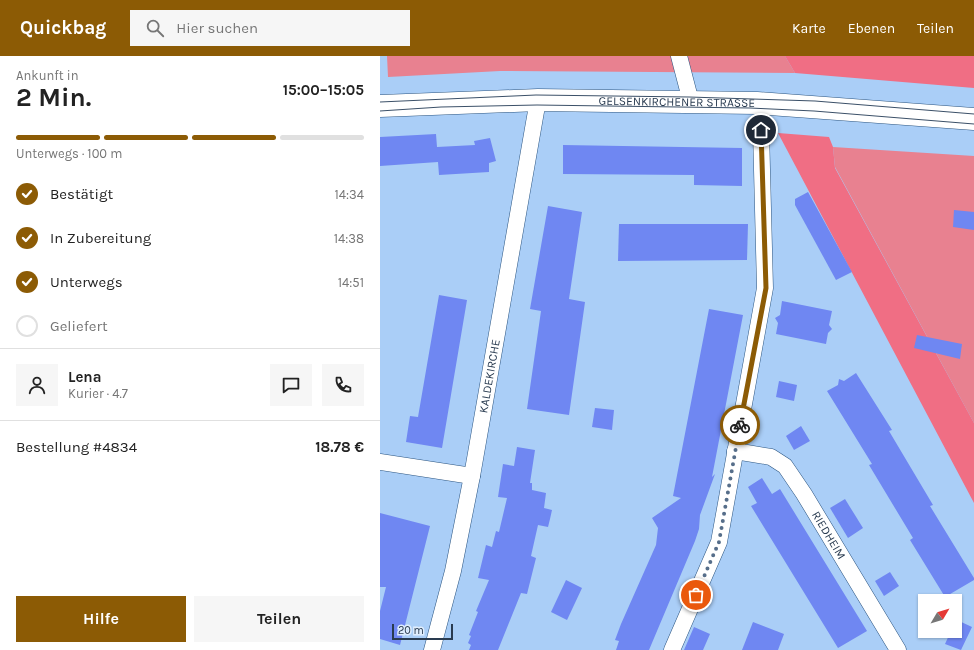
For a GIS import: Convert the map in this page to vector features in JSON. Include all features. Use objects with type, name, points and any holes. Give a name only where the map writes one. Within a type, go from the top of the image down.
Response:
[{"type":"main road","name":"GELSENKIRCHENER STRASSE","points":[[380,106],[442,102],[538,100],[757,103],[974,119]]},
{"type":"street","points":[[679,56],[690,102]]},
{"type":"street","name":"KALDEKIRCHE","points":[[432,650],[453,571],[472,476],[538,100]]},
{"type":"street","points":[[672,650],[719,542],[766,288],[761,130]]},
{"type":"street","name":"RIEDHEIM","points":[[735,451],[771,457],[785,466],[804,494],[898,650]]},
{"type":"street","points":[[380,462],[472,476]]},
{"type":"shaded area","points":[[387,56],[785,56],[795,73],[500,71],[388,77]]},
{"type":"shaded area","points":[[785,56],[974,56],[974,88],[795,73]]},
{"type":"shaded area","points":[[778,133],[829,137],[833,147],[835,168],[974,423],[974,503]]},
{"type":"shaded area","points":[[833,147],[974,156],[974,423],[835,167]]},
{"type":"building","points":[[436,134],[437,147],[475,145],[474,141],[490,138],[496,161],[489,163],[489,172],[439,175],[438,162],[380,166],[380,137]]},
{"type":"building","points":[[563,145],[742,148],[742,186],[694,185],[694,175],[563,174]]},
{"type":"building","points":[[808,192],[852,272],[836,280],[795,205],[795,199]]},
{"type":"building","points":[[548,206],[582,212],[569,299],[585,302],[569,415],[527,409],[541,311],[530,309]]},
{"type":"building","points":[[954,210],[974,212],[974,230],[953,227]]},
{"type":"building","points":[[619,224],[748,224],[747,260],[618,261]]},
{"type":"building","points":[[439,295],[467,300],[442,448],[406,442],[410,416],[418,417]]},
{"type":"building","points":[[782,301],[832,311],[829,325],[832,329],[828,333],[826,344],[776,334],[778,323],[775,318],[780,315]]},
{"type":"building","points":[[709,309],[743,315],[712,477],[715,474],[700,515],[699,529],[695,541],[649,650],[616,650],[619,641],[615,640],[621,624],[656,545],[658,528],[652,518],[681,498],[673,496]]},
{"type":"building","points":[[917,335],[962,344],[960,359],[914,348]]},
{"type":"building","points":[[856,373],[892,430],[889,431],[933,505],[930,506],[974,578],[974,580],[950,594],[943,594],[910,540],[913,538],[869,465],[872,464],[827,391],[838,385],[839,379],[844,381]]},
{"type":"building","points":[[779,381],[797,385],[794,401],[776,397]]},
{"type":"building","points":[[595,408],[614,410],[612,430],[592,427]]},
{"type":"building","points":[[801,426],[810,441],[794,450],[786,436]]},
{"type":"building","points":[[517,447],[535,450],[530,483],[532,483],[532,490],[546,493],[544,508],[552,510],[550,519],[548,527],[538,525],[531,556],[536,558],[527,594],[521,593],[498,650],[469,650],[471,645],[468,643],[471,636],[469,635],[478,612],[476,611],[489,580],[478,578],[486,545],[492,547],[496,531],[499,532],[507,498],[498,497],[503,464],[514,466]]},
{"type":"building","points":[[762,478],[772,494],[780,489],[867,631],[838,648],[751,506],[757,503],[748,487]]},
{"type":"building","points":[[845,499],[863,528],[848,538],[830,508]]},
{"type":"building","points":[[380,513],[430,526],[400,645],[380,639],[380,611],[386,587],[380,587]]},
{"type":"building","points":[[890,572],[899,586],[884,596],[875,581]]},
{"type":"building","points":[[566,580],[582,588],[567,620],[551,612]]},
{"type":"building","points":[[753,622],[784,634],[778,650],[742,650]]},
{"type":"building","points":[[962,622],[972,627],[961,650],[945,644],[948,638],[962,638]]},
{"type":"building","points":[[694,627],[710,634],[703,650],[684,650]]},
{"type":"tram line","points":[[380,102],[536,95],[689,97],[815,101],[974,114]]},
{"type":"tram line","points":[[380,111],[441,107],[537,105],[750,108],[814,111],[974,124]]},
{"type":"way so far","points":[[696,595],[719,542],[740,425]]},
{"type":"route","points":[[740,425],[766,288],[761,130]]}]
